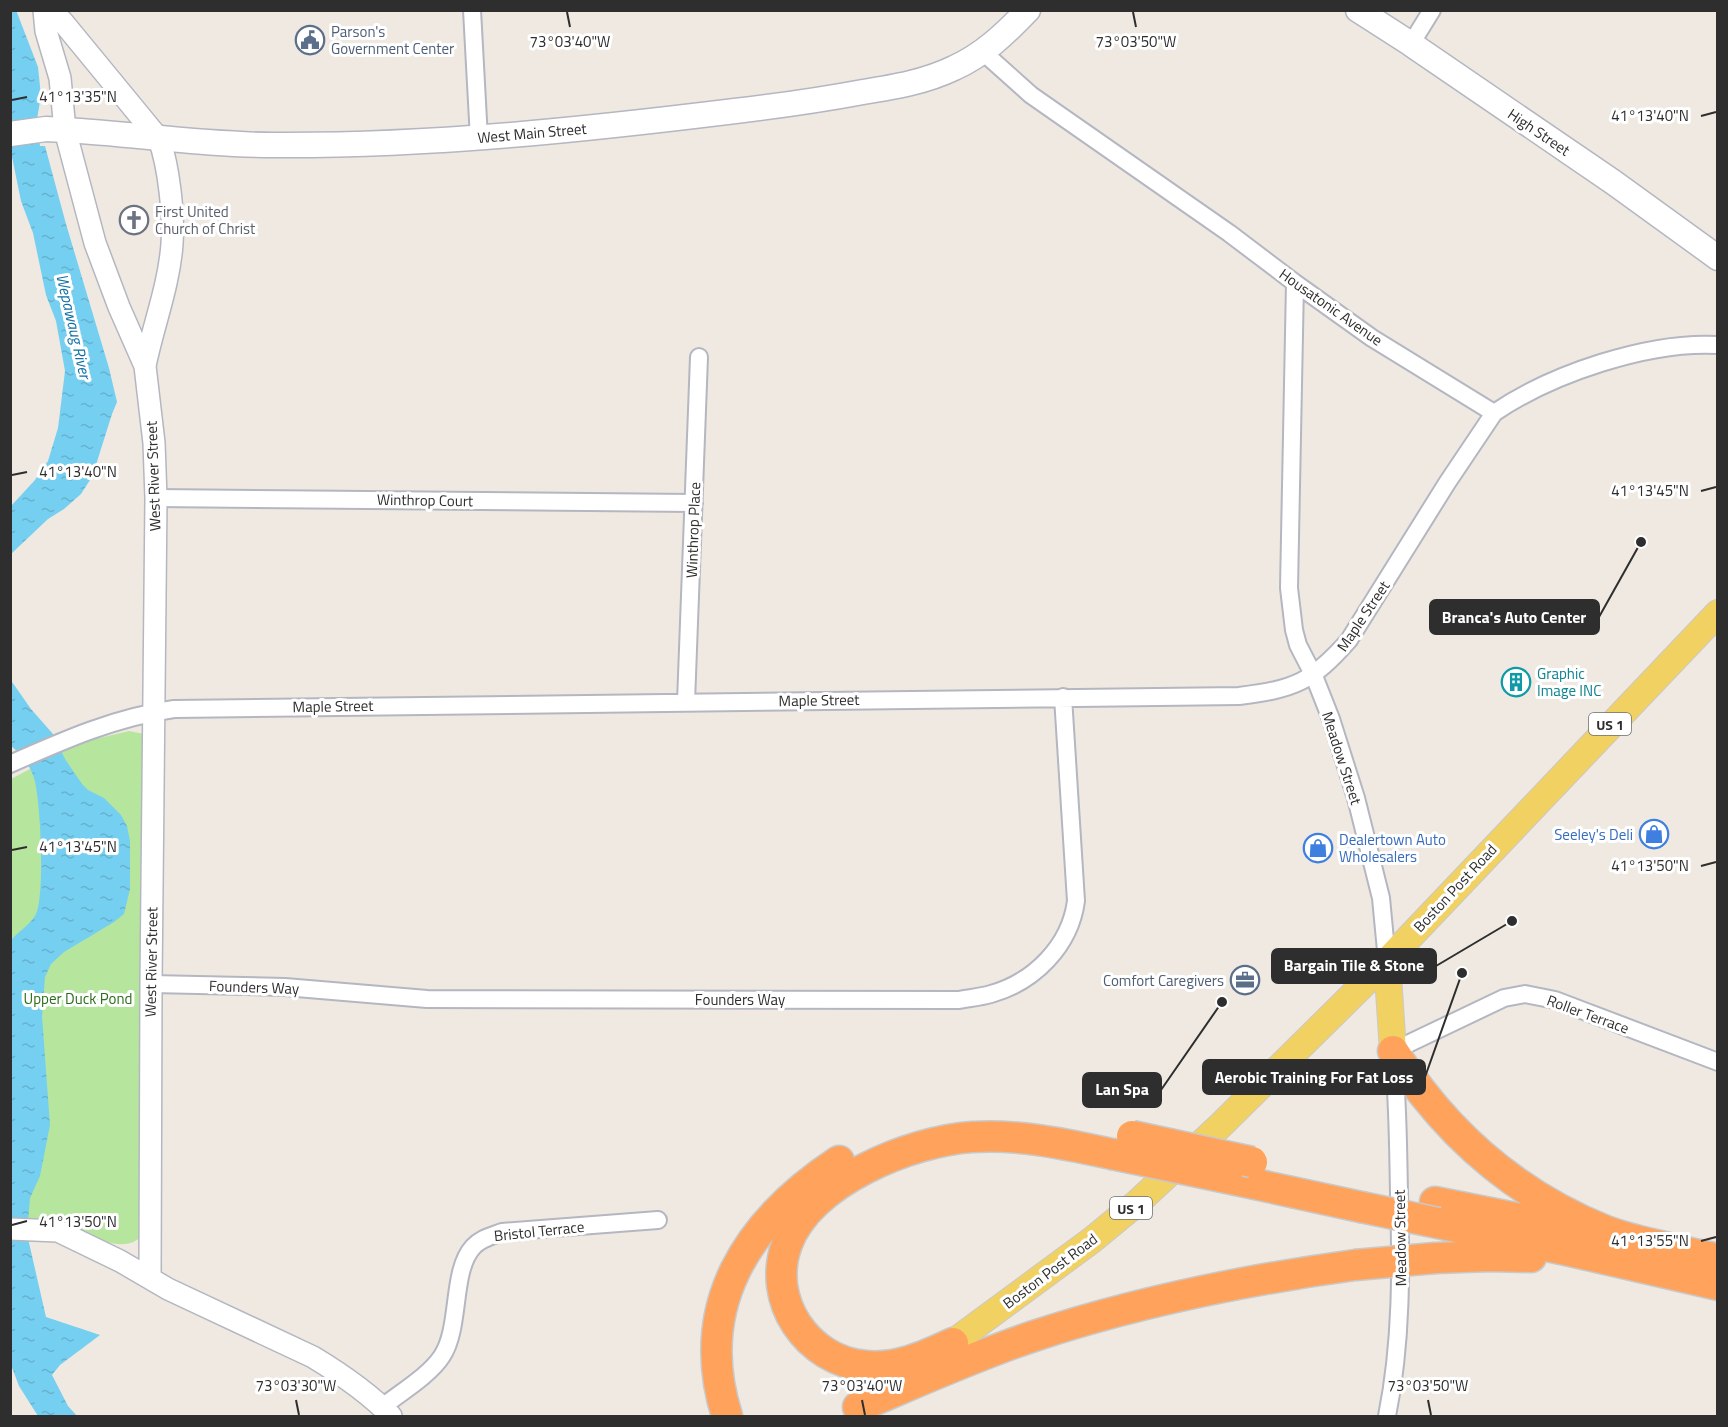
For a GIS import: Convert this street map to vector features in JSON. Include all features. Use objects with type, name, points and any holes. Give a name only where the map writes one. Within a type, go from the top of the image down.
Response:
[{"type":"highway","points":[[1393,1051],[1432,1106],[1457,1134],[1494,1168],[1560,1209],[1608,1232],[1698,1263],[1718,1285]]},
{"type":"highway","points":[[727,1416],[719,1383],[716,1352],[718,1326],[734,1271],[744,1252],[774,1214],[818,1174],[870,1143],[923,1125],[952,1120],[1009,1116],[1122,1145],[1227,1178],[1359,1196],[1436,1213],[1566,1250],[1698,1263]]},
{"type":"highway","points":[[953,1343],[905,1363],[866,1366],[832,1357],[802,1334],[784,1299],[782,1261],[787,1243],[796,1226],[810,1209],[844,1181],[885,1160],[927,1145],[970,1137],[1015,1137],[1122,1145],[1252,1162],[1359,1196]]},
{"type":"highway","points":[[850,1412],[995,1350],[1117,1311],[1237,1283],[1354,1265],[1435,1258],[1491,1256],[1698,1263]]},
{"type":"main road","name":"West Main Street","points":[[10,134],[65,130],[218,144],[411,143],[479,139],[685,117],[826,99],[902,86],[929,78],[954,69],[983,52],[1028,10]]},
{"type":"main road","name":"High Street","points":[[1358,10],[1613,182],[1718,258]]},
{"type":"main road","name":"Boston Post Road","points":[[850,1412],[953,1343],[1092,1240],[1137,1203],[1221,1125],[1387,961],[1718,613]]},
{"type":"main road","name":"Meadow Street","points":[[1387,961],[1393,1051]]},
{"type":"street","name":"West River Street","points":[[46,10],[46,31],[60,78],[65,130],[95,243],[119,307],[145,366],[154,443],[155,712],[150,1278]]},
{"type":"street","name":"West River Street","points":[[46,10],[62,21],[159,139],[169,178],[172,244],[164,290],[152,330],[145,366]]},
{"type":"street","points":[[472,10],[479,139]]},
{"type":"street","points":[[1411,44],[1432,10]]},
{"type":"street","name":"Housatonic Avenue","points":[[983,52],[1030,95],[1229,233],[1372,338],[1494,413]]},
{"type":"street","name":"Meadow Street","points":[[1295,283],[1289,588],[1294,630],[1298,645],[1314,676],[1331,719],[1359,809],[1381,898],[1387,961]]},
{"type":"street","points":[[1494,413],[1530,391],[1611,360],[1682,346],[1718,345]]},
{"type":"street","name":"Winthrop Place","points":[[686,702],[699,357]]},
{"type":"street","name":"Maple Street","points":[[11,764],[61,741],[132,717],[155,712],[210,708],[1239,696],[1282,689],[1314,676],[1349,640],[1447,483],[1494,413]]},
{"type":"street","name":"Winthrop Court","points":[[156,498],[694,503]]},
{"type":"street","name":"Founders Way","points":[[151,984],[285,987],[427,999],[959,1000],[991,994],[1018,984],[1036,971],[1059,945],[1074,914],[1076,901],[1063,697]]},
{"type":"street","name":"Roller Terrace","points":[[1393,1051],[1504,998],[1525,994],[1555,1000],[1718,1062]]},
{"type":"street","name":"Meadow Street","points":[[1387,1416],[1395,1370],[1401,1282],[1397,1097],[1393,1051]]},
{"type":"street","name":"Bristol Terrace","points":[[387,1412],[441,1358],[449,1342],[464,1263],[473,1247],[486,1238],[502,1232],[658,1220]]},
{"type":"street","points":[[10,1229],[58,1231],[90,1245],[168,1289],[313,1357],[336,1371],[387,1412]]},
{"type":"green space","name":"Upper Duck Pond","points":[[129,731],[144,734],[143,1235],[134,1242],[123,1244],[101,1240],[57,1221],[11,1218],[11,779],[66,750],[91,740]]},
{"type":"water","name":"Wepawaug River","points":[[16,10],[38,67],[41,96],[37,119],[40,146],[45,146],[117,402],[95,468],[81,494],[48,519],[11,554],[11,506],[35,480],[48,461],[58,428],[65,371],[56,321],[46,295],[33,233],[21,201],[11,152],[10,11]]},
{"type":"water","points":[[10,679],[31,709],[53,734],[65,759],[82,784],[88,790],[104,798],[121,815],[127,826],[130,841],[130,889],[124,914],[64,952],[51,964],[45,977],[42,1016],[50,1125],[40,1176],[30,1198],[27,1234],[46,1317],[100,1335],[60,1365],[52,1375],[68,1406],[77,1416],[38,1416],[19,1386],[11,1365],[11,940],[36,914],[39,904],[41,867],[36,786],[26,763],[11,746]]},
{"type":"place","name":"Parson's Government Center","points":[[310,40]]},
{"type":"place","name":"First United Church of Christ","points":[[134,220]]},
{"type":"place","name":"Branca's Auto Center","points":[[1641,542]]},
{"type":"place","name":"Graphic Image INC","points":[[1516,682]]},
{"type":"place","name":"Seeley's Deli","points":[[1654,834]]},
{"type":"place","name":"Dealertown Auto Wholesalers","points":[[1318,848]]},
{"type":"place","name":"Bargain Tile & Stone","points":[[1512,921]]},
{"type":"place","name":"Aerobic Training For Fat Loss","points":[[1462,973]]},
{"type":"place","name":"Comfort Caregivers","points":[[1245,980]]},
{"type":"place","name":"Lan Spa","points":[[1222,1002]]}]
